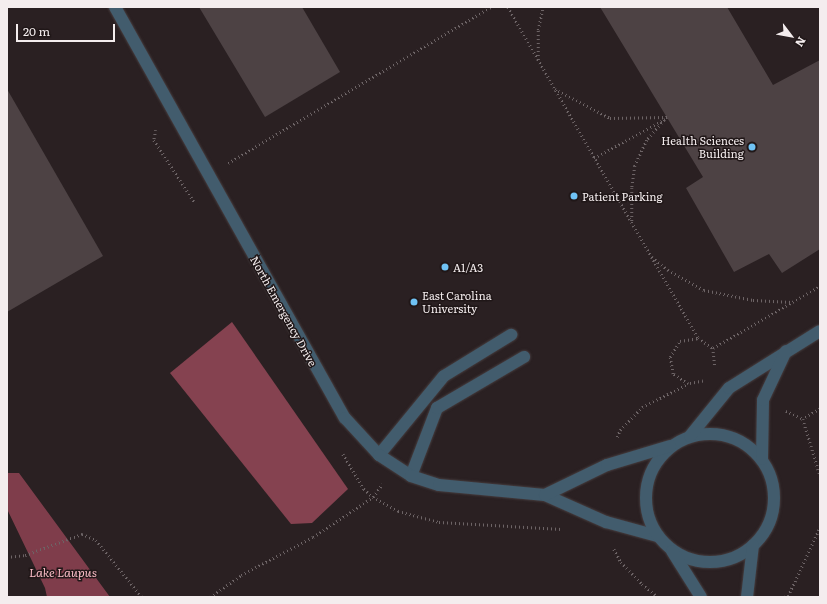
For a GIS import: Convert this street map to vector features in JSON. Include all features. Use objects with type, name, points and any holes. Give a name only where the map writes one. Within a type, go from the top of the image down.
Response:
[{"type":"street","name":"North Emergency Drive","points":[[115,7],[345,418],[379,455],[411,476],[439,485],[545,495],[606,522],[657,536]]},
{"type":"street","points":[[690,436],[729,388],[820,331]]},
{"type":"street","points":[[379,455],[444,376],[511,335]]},
{"type":"street","points":[[762,459],[763,400],[786,351]]},
{"type":"street","points":[[411,476],[437,408],[524,357]]},
{"type":"street","name":"North Emergency Drive","points":[[545,495],[607,465],[671,445],[690,436],[710,433],[730,436],[748,445],[762,459],[771,476],[775,494],[773,513],[766,531],[753,545],[735,557],[714,563],[692,560],[672,551]]},
{"type":"street","name":"North Emergency Drive","points":[[671,445],[658,459],[649,478],[645,498],[648,518],[657,536],[672,551],[702,597]]},
{"type":"street","points":[[746,597],[753,545]]},
{"type":"path","points":[[192,198],[208,175],[491,7]]},
{"type":"path","points":[[508,7],[698,338],[713,348],[716,366],[712,371]]},
{"type":"path","points":[[538,60],[538,30],[543,7]]},
{"type":"path","points":[[555,89],[610,118],[667,117]]},
{"type":"path","points":[[594,158],[667,117]]},
{"type":"path","points":[[632,223],[632,188],[636,166],[647,140],[667,117]]},
{"type":"path","points":[[650,256],[668,270],[704,290],[753,300],[792,302]]},
{"type":"path","points":[[713,348],[820,286]]},
{"type":"path","points":[[688,384],[674,374],[670,357],[680,341],[698,338]]},
{"type":"path","points":[[615,444],[620,430],[642,406],[688,384],[706,381]]},
{"type":"path","points":[[803,420],[820,409]]},
{"type":"path","points":[[783,410],[803,420],[820,475]]},
{"type":"path","points":[[210,597],[241,575],[313,537],[373,497]]},
{"type":"path","points":[[784,597],[788,596],[820,527]]},
{"type":"path","points":[[7,558],[25,555],[82,534],[96,540],[142,597]]},
{"type":"path","points":[[611,542],[621,562],[642,584],[658,597]]},
{"type":"shaded area","points":[[232,322],[348,489],[312,523],[291,524],[170,373]]},
{"type":"water","name":"Lake Laupus","points":[[7,473],[19,473],[110,597],[47,597],[45,588],[7,509]]},
{"type":"building","points":[[199,7],[302,7],[340,72],[265,117]]},
{"type":"building","name":"Health Sciences Building","points":[[600,7],[727,7],[773,85],[820,60],[820,249],[782,273],[769,254],[734,272],[686,188],[703,177]]},
{"type":"building","points":[[7,89],[103,256],[7,312]]},
{"type":"place","name":"Health Sciences Building","points":[[752,147]]},
{"type":"place","name":"Patient Parking","points":[[574,196]]},
{"type":"place","name":"A1/A3","points":[[445,267]]},
{"type":"place","name":"East Carolina University","points":[[414,302]]}]
